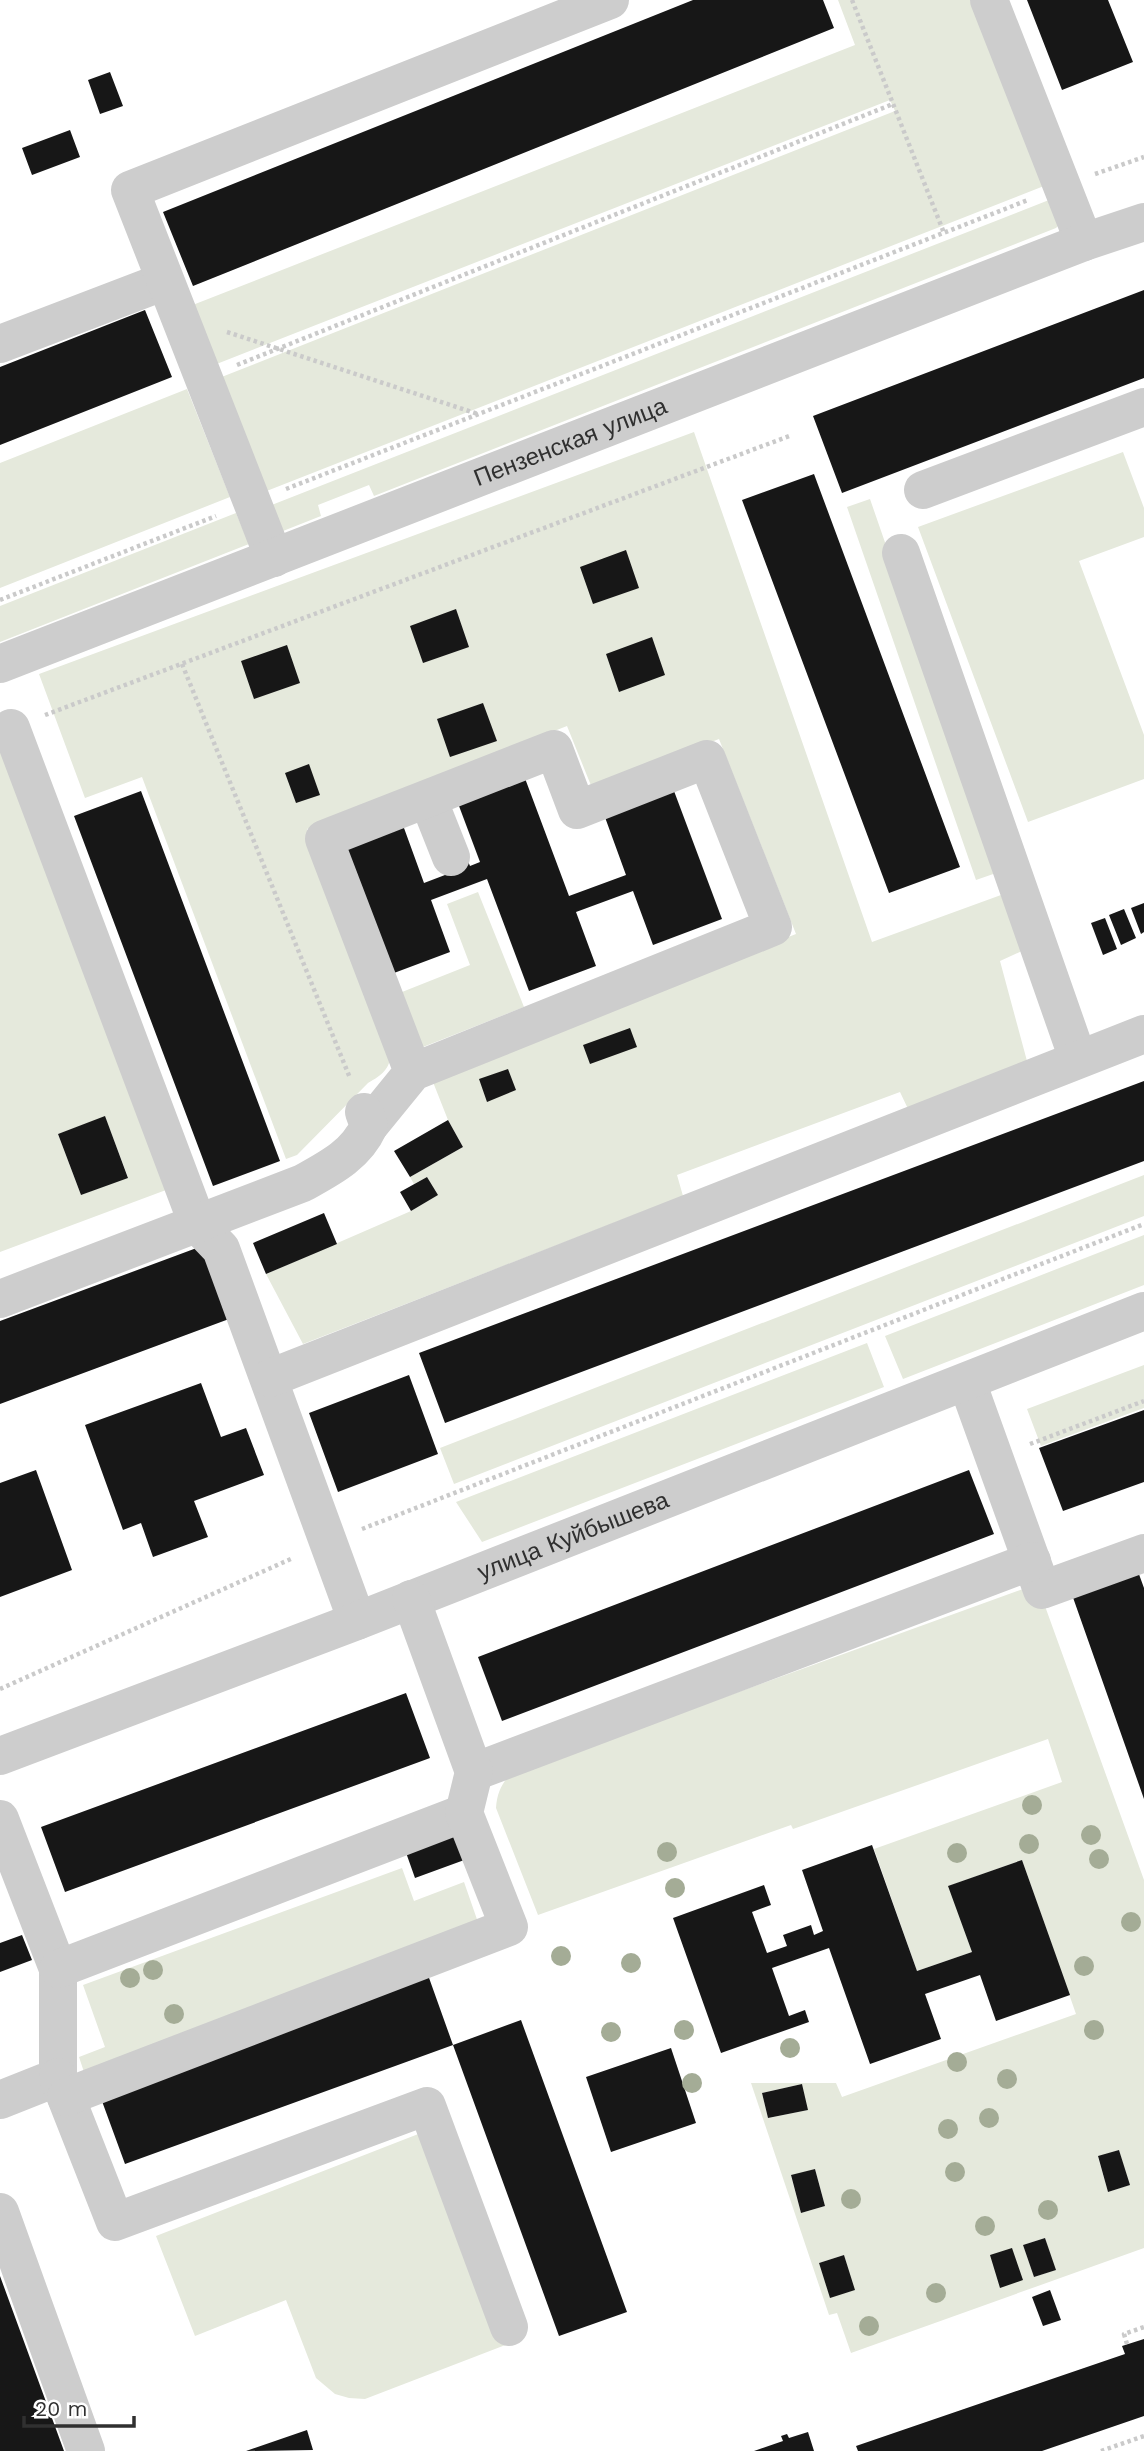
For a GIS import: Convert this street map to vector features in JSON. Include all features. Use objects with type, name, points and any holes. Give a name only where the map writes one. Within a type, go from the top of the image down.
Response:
[{"type":"street","points":[[274,558],[130,190],[610,0]]},
{"type":"street","points":[[989,0],[1084,242]]},
{"type":"street","name":"Пензенская улица","points":[[0,664],[1084,242],[1144,222]]},
{"type":"street","points":[[0,344],[165,281]]},
{"type":"street","points":[[923,490],[1144,407]]},
{"type":"street","points":[[901,553],[1078,1059]]},
{"type":"street","points":[[11,728],[198,1225],[221,1249],[357,1621]]},
{"type":"street","points":[[0,1299],[303,1183],[346,1157],[363,1138],[366,1119],[413,1072],[773,927],[707,759],[577,810],[554,749],[324,839],[413,1072]]},
{"type":"street","points":[[428,799],[451,857]]},
{"type":"street","points":[[270,1378],[1144,1034]]},
{"type":"street","name":"улица Куйбышева","points":[[0,1756],[357,1621],[1144,1311]]},
{"type":"street","points":[[967,1382],[1042,1590],[1144,1553]]},
{"type":"street","points":[[474,1772],[1032,1561]]},
{"type":"street","points":[[0,2100],[62,2087],[509,1927],[464,1813],[474,1772],[411,1599]]},
{"type":"street","points":[[58,1969],[464,1813]]},
{"type":"street","points":[[0,1819],[58,1969],[62,2087],[116,2222],[427,2106],[509,2327]]},
{"type":"street","points":[[0,2212],[86,2451]]},
{"type":"path","points":[[852,0],[944,233]]},
{"type":"path","points":[[203,378],[893,104]]},
{"type":"path","points":[[0,600],[1062,186],[1144,157]]},
{"type":"path","points":[[179,317],[479,414]]},
{"type":"path","points":[[11,728],[792,435]]},
{"type":"path","points":[[182,664],[366,1119]]},
{"type":"path","points":[[0,1689],[327,1543],[1144,1224]]},
{"type":"path","points":[[995,1458],[1144,1401]]},
{"type":"path","points":[[1127,2344],[1124,2334],[1144,2327]]},
{"type":"path","points":[[1101,2451],[1144,2436]]},
{"type":"shaded area","points":[[838,0],[970,0],[1044,186],[259,494],[214,380],[895,111],[890,100],[209,367],[185,308],[855,45]]},
{"type":"shaded area","points":[[1049,200],[1058,226],[1056,228],[374,496],[369,485],[318,505],[321,516],[278,533],[264,508]]},
{"type":"shaded area","points":[[187,389],[230,497],[0,588],[0,463]]},
{"type":"shaded area","points":[[694,432],[872,942],[1001,895],[1022,951],[1000,961],[1027,1061],[909,1111],[900,1092],[677,1175],[683,1196],[303,1344],[266,1274],[411,1211],[437,1195],[427,1177],[414,1184],[410,1177],[463,1147],[448,1120],[431,1077],[796,934],[719,739],[592,788],[567,726],[307,829],[391,1053],[384,1071],[368,1083],[297,1155],[286,1159],[142,777],[85,798],[39,674]]},
{"type":"shaded area","points":[[1123,452],[1144,508],[1144,537],[1079,561],[1144,735],[1144,779],[1028,822],[918,527]]},
{"type":"shaded area","points":[[870,499],[999,872],[976,880],[847,507]]},
{"type":"shaded area","points":[[236,513],[249,544],[0,642],[0,606]]},
{"type":"shaded area","points":[[0,741],[166,1190],[0,1252]],"holes":[[[105,1117],[128,1177],[81,1195],[58,1134]]]},
{"type":"shaded area","points":[[478,892],[524,1007],[418,1049],[397,994],[470,965],[447,904]]},
{"type":"shaded area","points":[[1144,1175],[1144,1216],[454,1484],[440,1448]]},
{"type":"shaded area","points":[[1144,1235],[1144,1285],[903,1379],[885,1336]]},
{"type":"shaded area","points":[[867,1343],[884,1387],[482,1542],[456,1502]]},
{"type":"shaded area","points":[[1144,1365],[1144,1408],[1041,1446],[1027,1409]]},
{"type":"shaded area","points":[[1037,1584],[1144,1880],[1144,2248],[851,2353],[837,2313],[829,2315],[751,2083],[836,2083],[842,2097],[1076,2014],[1022,1860],[949,1886],[972,1952],[917,1971],[874,1849],[1062,1782],[1048,1739],[793,1829],[791,1825],[538,1915],[496,1808],[500,1790],[509,1775]],"holes":[[[802,2084],[807,2110],[768,2118],[762,2093]],[[1119,2150],[1129,2185],[1108,2192],[1098,2157]],[[815,2169],[825,2206],[801,2213],[791,2176]],[[1045,2238],[1055,2270],[1034,2277],[1023,2245]],[[844,2255],[854,2290],[830,2297],[819,2263]]]},
{"type":"shaded area","points":[[402,1868],[414,1901],[464,1882],[480,1928],[84,2072],[79,2057],[105,2047],[83,1985]]},
{"type":"shaded area","points":[[426,2131],[508,2344],[365,2399],[335,2394],[316,2378],[286,2300],[195,2336],[156,2236]]},
{"type":"building","points":[[693,0],[823,0],[834,28],[193,286],[163,212]]},
{"type":"building","points":[[1027,0],[1108,0],[1133,62],[1062,90]]},
{"type":"building","points":[[110,72],[123,106],[100,114],[88,80]]},
{"type":"building","points":[[70,130],[80,157],[32,175],[22,148]]},
{"type":"building","points":[[1144,290],[1144,378],[842,493],[813,416]]},
{"type":"building","points":[[145,310],[172,377],[0,445],[0,367]]},
{"type":"building","points":[[814,474],[960,867],[889,893],[742,500]]},
{"type":"building","points":[[626,550],[639,588],[593,604],[580,567]]},
{"type":"building","points":[[456,609],[469,647],[423,663],[410,626]]},
{"type":"building","points":[[652,637],[665,675],[619,692],[606,654]]},
{"type":"building","points":[[287,645],[300,683],[254,699],[241,661]]},
{"type":"building","points":[[483,703],[497,741],[450,757],[437,719]]},
{"type":"building","points":[[309,764],[320,795],[296,803],[285,773]]},
{"type":"building","points":[[523,773],[569,896],[626,875],[602,809],[671,783],[722,919],[653,945],[633,891],[576,912],[596,966],[529,991],[487,879],[431,900],[450,952],[386,976],[335,841],[400,817],[424,883],[445,875],[442,868],[467,859],[470,866],[480,862],[456,798]]},
{"type":"building","points":[[141,791],[280,1161],[213,1186],[74,816]]},
{"type":"building","points":[[1144,903],[1144,932],[1141,934],[1131,908]]},
{"type":"building","points":[[1124,909],[1136,938],[1121,945],[1109,915]]},
{"type":"building","points":[[1105,918],[1117,949],[1103,955],[1091,923]]},
{"type":"building","points":[[630,1028],[637,1047],[590,1064],[583,1045]]},
{"type":"building","points":[[508,1069],[516,1090],[487,1102],[479,1079]]},
{"type":"building","points":[[1144,1081],[1144,1161],[445,1423],[419,1353]]},
{"type":"building","points":[[105,1116],[128,1178],[81,1195],[58,1134]]},
{"type":"building","points":[[448,1120],[463,1147],[410,1177],[394,1151]]},
{"type":"building","points":[[427,1177],[438,1195],[411,1211],[400,1192]]},
{"type":"building","points":[[324,1213],[337,1244],[266,1274],[253,1243]]},
{"type":"building","points":[[202,1246],[229,1319],[0,1404],[0,1321]]},
{"type":"building","points":[[409,1375],[438,1454],[338,1492],[309,1413]]},
{"type":"building","points":[[201,1383],[221,1437],[246,1428],[264,1475],[194,1501],[208,1537],[153,1557],[141,1523],[123,1530],[85,1425]]},
{"type":"building","points":[[1144,1410],[1144,1482],[1063,1511],[1039,1448]]},
{"type":"building","points":[[36,1470],[72,1570],[0,1597],[0,1483]]},
{"type":"building","points":[[969,1470],[994,1534],[502,1721],[478,1657]]},
{"type":"building","points":[[1136,1566],[1144,1588],[1144,1799],[1070,1589]]},
{"type":"building","points":[[406,1693],[430,1758],[65,1892],[41,1827]]},
{"type":"building","points":[[456,1827],[467,1859],[415,1878],[404,1847]]},
{"type":"building","points":[[872,1845],[917,1971],[972,1952],[948,1886],[1022,1860],[1070,1995],[996,2021],[980,1975],[925,1994],[941,2039],[870,2064],[829,1948],[772,1968],[789,2016],[805,2010],[809,2022],[721,2053],[673,1918],[764,1885],[771,1905],[752,1912],[767,1953],[787,1946],[783,1935],[811,1925],[814,1935],[823,1931],[802,1870]]},
{"type":"building","points":[[22,1935],[32,1960],[0,1972],[0,1943]]},
{"type":"building","points":[[428,1975],[453,2045],[125,2164],[99,2093]]},
{"type":"building","points":[[521,2020],[627,2312],[559,2336],[453,2045]]},
{"type":"building","points":[[671,2048],[696,2123],[611,2152],[586,2077]]},
{"type":"building","points":[[802,2084],[808,2110],[768,2118],[762,2093]]},
{"type":"building","points":[[1119,2150],[1130,2185],[1108,2192],[1098,2156]]},
{"type":"building","points":[[815,2169],[825,2206],[801,2213],[791,2175]]},
{"type":"building","points":[[1045,2238],[1056,2270],[1034,2277],[1023,2245]]},
{"type":"building","points":[[1012,2248],[1023,2280],[1000,2288],[990,2255]]},
{"type":"building","points":[[844,2255],[855,2290],[830,2298],[819,2263]]},
{"type":"building","points":[[0,2276],[64,2451],[0,2451]]},
{"type":"building","points":[[1050,2290],[1061,2320],[1043,2326],[1032,2297]]},
{"type":"building","points":[[1144,2339],[1144,2416],[1042,2451],[858,2451],[856,2446],[1125,2354],[1122,2346]]},
{"type":"building","points":[[307,2430],[313,2450],[246,2451]]},
{"type":"building","points":[[808,2432],[814,2451],[754,2451],[783,2441],[781,2436],[787,2434],[789,2438]]}]
